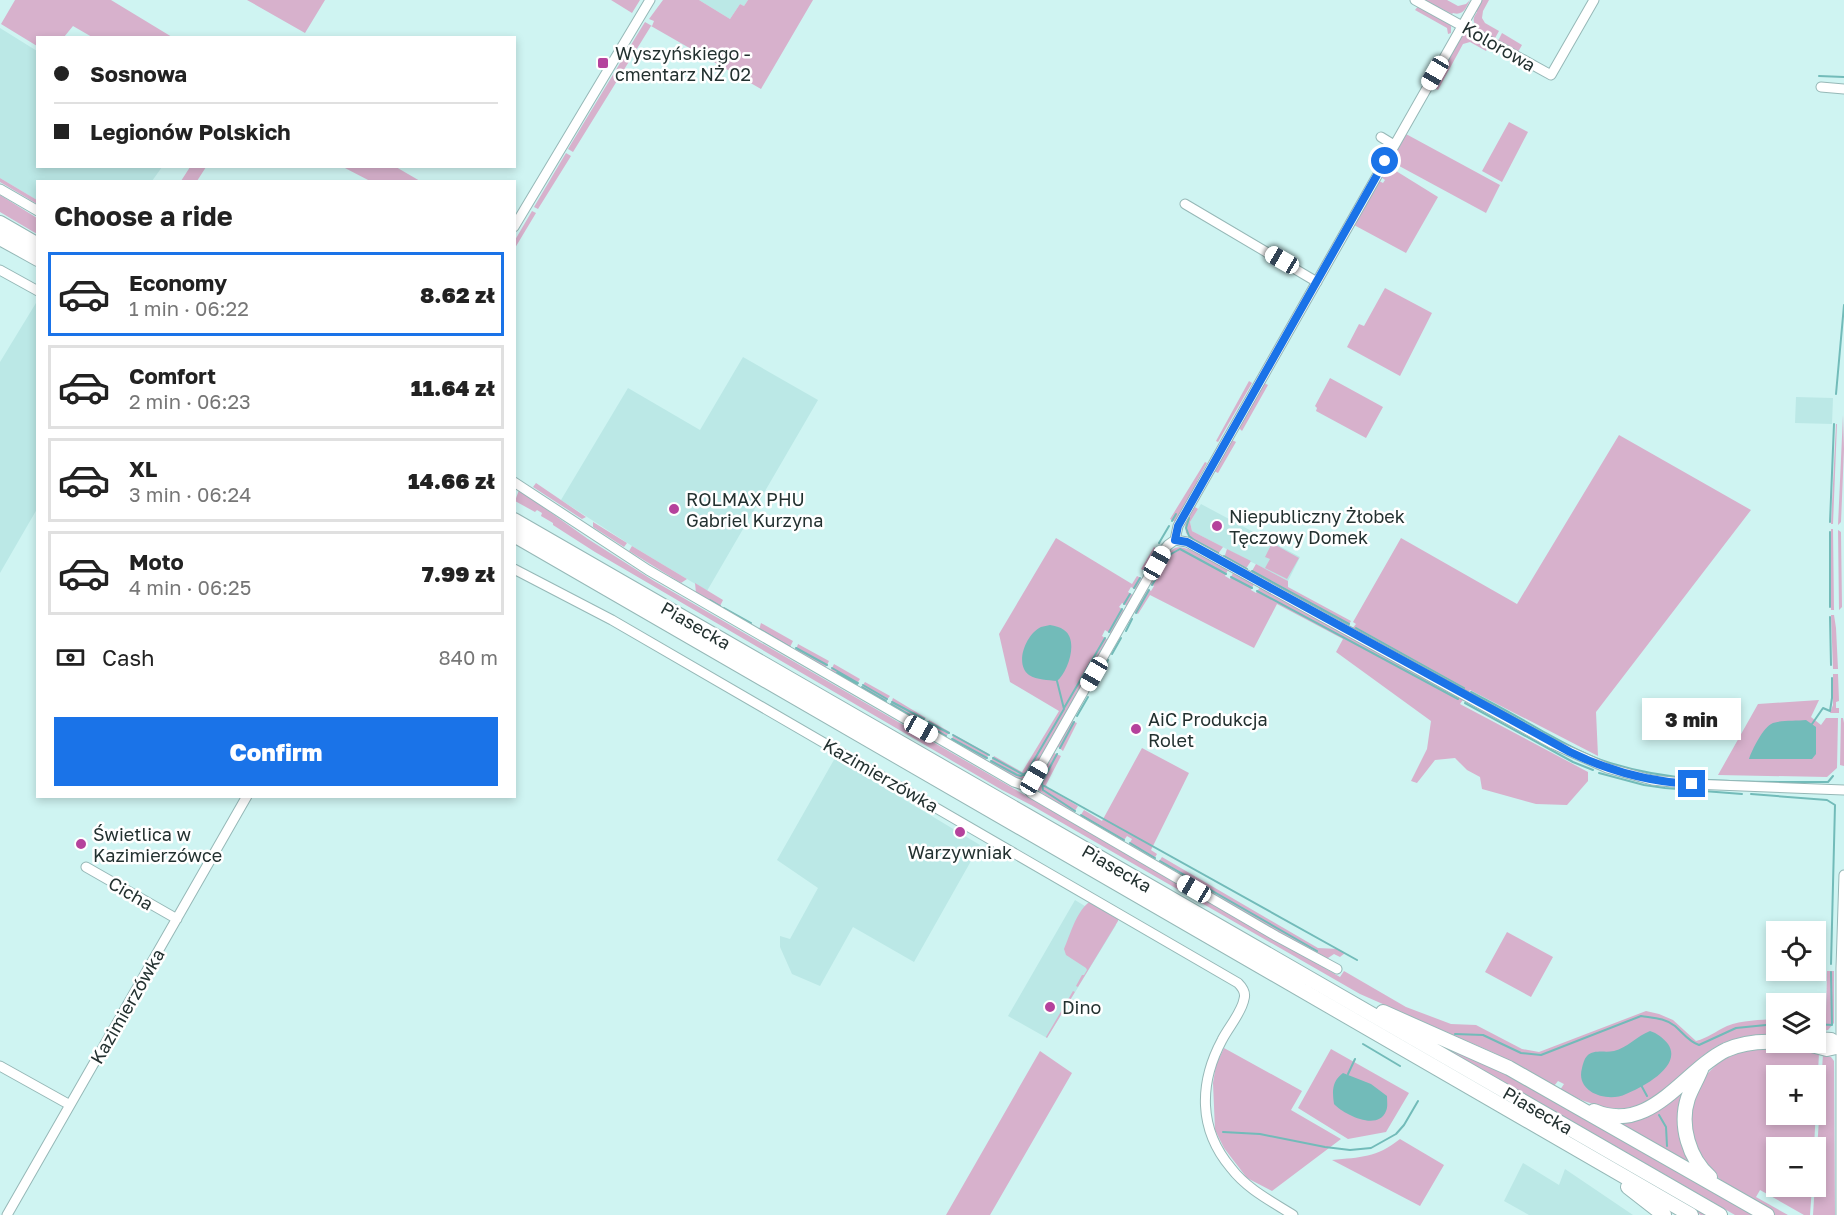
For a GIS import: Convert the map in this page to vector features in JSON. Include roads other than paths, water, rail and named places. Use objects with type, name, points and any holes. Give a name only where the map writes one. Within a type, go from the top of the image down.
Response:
[{"type":"highway","points":[[0,223],[36,244]]},
{"type":"highway","points":[[0,238],[36,258]]},
{"type":"highway","name":"Piasecka","points":[[516,521],[1720,1215]]},
{"type":"highway","name":"Piasecka","points":[[516,536],[1691,1215]]},
{"type":"highway","points":[[1299,973],[1509,1068],[1767,1215]]},
{"type":"highway","points":[[1826,1040],[1842,1046]]},
{"type":"highway","points":[[1559,1096],[1600,1114],[1623,1116],[1635,1114],[1665,1099],[1690,1074],[1718,1054],[1737,1046],[1766,1042]]},
{"type":"highway","points":[[1826,1049],[1842,1046]]},
{"type":"highway","points":[[1702,1067],[1686,1106],[1687,1139],[1704,1172],[1727,1191]]},
{"type":"highway","points":[[1589,1156],[1664,1215]]},
{"type":"street","points":[[516,224],[650,0]]},
{"type":"street","name":"Kolorowa","points":[[1415,0],[1551,75],[1594,0]]},
{"type":"street","points":[[1175,540],[1178,526],[1477,0]]},
{"type":"street","points":[[1821,87],[1844,89]]},
{"type":"street","points":[[1381,137],[1394,145]]},
{"type":"street","points":[[0,189],[36,210]]},
{"type":"street","points":[[1185,204],[1317,282]]},
{"type":"street","points":[[0,270],[36,290]]},
{"type":"street","points":[[516,483],[648,570],[921,729],[1014,782],[1026,786],[1031,793],[1153,865],[1337,969]]},
{"type":"street","points":[[1026,786],[1034,778],[1164,550],[1175,540],[1187,542],[1553,744],[1591,762],[1642,778],[1670,782],[1844,790]]},
{"type":"street","name":"Kazimierzówka","points":[[516,570],[630,630],[1238,983],[1243,988],[1244,1000],[1214,1056],[1208,1076],[1205,1098],[1209,1128],[1218,1151],[1238,1177],[1248,1187],[1293,1215]]},
{"type":"street","name":"Kazimierzówka","points":[[7,1215],[246,798]]},
{"type":"street","name":"Cicha","points":[[86,867],[177,919]]},
{"type":"street","points":[[1841,1215],[1841,968],[1844,875]]},
{"type":"street","points":[[0,1065],[70,1105]]},
{"type":"waterway","points":[[1819,76],[1844,77]]},
{"type":"waterway","points":[[1836,394],[1844,305]]},
{"type":"waterway","points":[[1830,522],[1834,424]]},
{"type":"waterway","points":[[1172,521],[1176,514]]},
{"type":"waterway","points":[[1189,518],[1186,528],[1189,536],[1218,553]]},
{"type":"waterway","points":[[1159,543],[1169,526]]},
{"type":"waterway","points":[[1830,532],[1830,607]]},
{"type":"waterway","points":[[1144,571],[1157,548]]},
{"type":"waterway","points":[[1152,585],[1171,554],[1180,549],[1226,574]]},
{"type":"waterway","points":[[1224,556],[1247,569]]},
{"type":"waterway","points":[[1252,571],[1349,624]]},
{"type":"waterway","points":[[1231,577],[1252,588]]},
{"type":"waterway","points":[[1134,588],[1140,578]]},
{"type":"waterway","points":[[1136,613],[1149,590]]},
{"type":"waterway","points":[[1257,591],[1458,699]]},
{"type":"waterway","points":[[1124,604],[1130,594]]},
{"type":"waterway","points":[[710,600],[720,606]]},
{"type":"waterway","points":[[724,608],[751,623]]},
{"type":"waterway","points":[[1109,632],[1122,609]]},
{"type":"waterway","points":[[1830,617],[1831,665]]},
{"type":"waterway","points":[[1126,631],[1132,619]]},
{"type":"waterway","points":[[1356,628],[1464,688]]},
{"type":"waterway","points":[[759,629],[790,647]]},
{"type":"waterway","points":[[1064,708],[1105,638]]},
{"type":"waterway","points":[[1112,654],[1121,638]]},
{"type":"waterway","points":[[796,648],[827,665]]},
{"type":"waterway","points":[[1101,673],[1108,660]]},
{"type":"waterway","points":[[832,668],[858,683]]},
{"type":"waterway","points":[[837,673],[857,684]]},
{"type":"waterway","points":[[1812,724],[1823,708],[1830,711],[1832,678]]},
{"type":"waterway","points":[[991,761],[1017,775],[1021,776],[1027,772],[1064,709],[1057,681]]},
{"type":"waterway","points":[[1091,690],[1096,681]]},
{"type":"waterway","points":[[863,685],[887,699]]},
{"type":"waterway","points":[[862,687],[886,701]]},
{"type":"waterway","points":[[1471,692],[1579,751],[1628,768],[1684,778],[1742,782],[1828,782],[1833,776]]},
{"type":"waterway","points":[[1077,716],[1088,697]]},
{"type":"waterway","points":[[892,702],[924,719]]},
{"type":"waterway","points":[[1465,703],[1573,762],[1593,770]]},
{"type":"waterway","points":[[891,704],[922,722]]},
{"type":"waterway","points":[[928,722],[949,733]]},
{"type":"waterway","points":[[1060,748],[1074,722]]},
{"type":"waterway","points":[[927,725],[946,736]]},
{"type":"waterway","points":[[953,735],[989,755]]},
{"type":"waterway","points":[[952,739],[987,758]]},
{"type":"waterway","points":[[1057,754],[1042,782],[1043,790],[1075,811]]},
{"type":"waterway","points":[[993,758],[1026,776]]},
{"type":"waterway","points":[[1599,773],[1644,785],[1742,794]]},
{"type":"waterway","points":[[1039,783],[1357,960]]},
{"type":"waterway","points":[[1751,794],[1827,800],[1835,805],[1831,964]]},
{"type":"waterway","points":[[1081,815],[1124,840]]},
{"type":"waterway","points":[[1130,843],[1155,858]]},
{"type":"waterway","points":[[1160,861],[1317,951]]},
{"type":"waterway","points":[[1826,1025],[1832,1025],[1831,972]]},
{"type":"waterway","points":[[1455,1034],[1483,1035],[1521,1053],[1541,1055],[1641,1016],[1667,1021],[1689,1040],[1699,1045],[1736,1028],[1766,1025]]},
{"type":"waterway","points":[[1363,1044],[1400,1066]]},
{"type":"waterway","points":[[1348,1074],[1355,1059]]},
{"type":"waterway","points":[[1641,1085],[1647,1096]]},
{"type":"waterway","points":[[1223,1132],[1260,1134],[1350,1150],[1371,1148],[1396,1134],[1418,1101]]},
{"type":"waterway","points":[[1659,1115],[1666,1127],[1667,1146]]},
{"type":"place","name":"Wyszyńskiego - cmentarz NŻ 02","points":[[603,63]]},
{"type":"place","name":"ROLMAX PHU Gabriel Kurzyna","points":[[674,509]]},
{"type":"place","name":"Niepubliczny Żłobek Tęczowy Domek","points":[[1217,526]]},
{"type":"place","name":"AiC Produkcja Rolet","points":[[1136,729]]},
{"type":"place","name":"Warzywniak","points":[[960,832]]},
{"type":"place","name":"Świetlica w Kazimierzówce","points":[[81,844]]},
{"type":"place","name":"Dino","points":[[1050,1007]]}]
